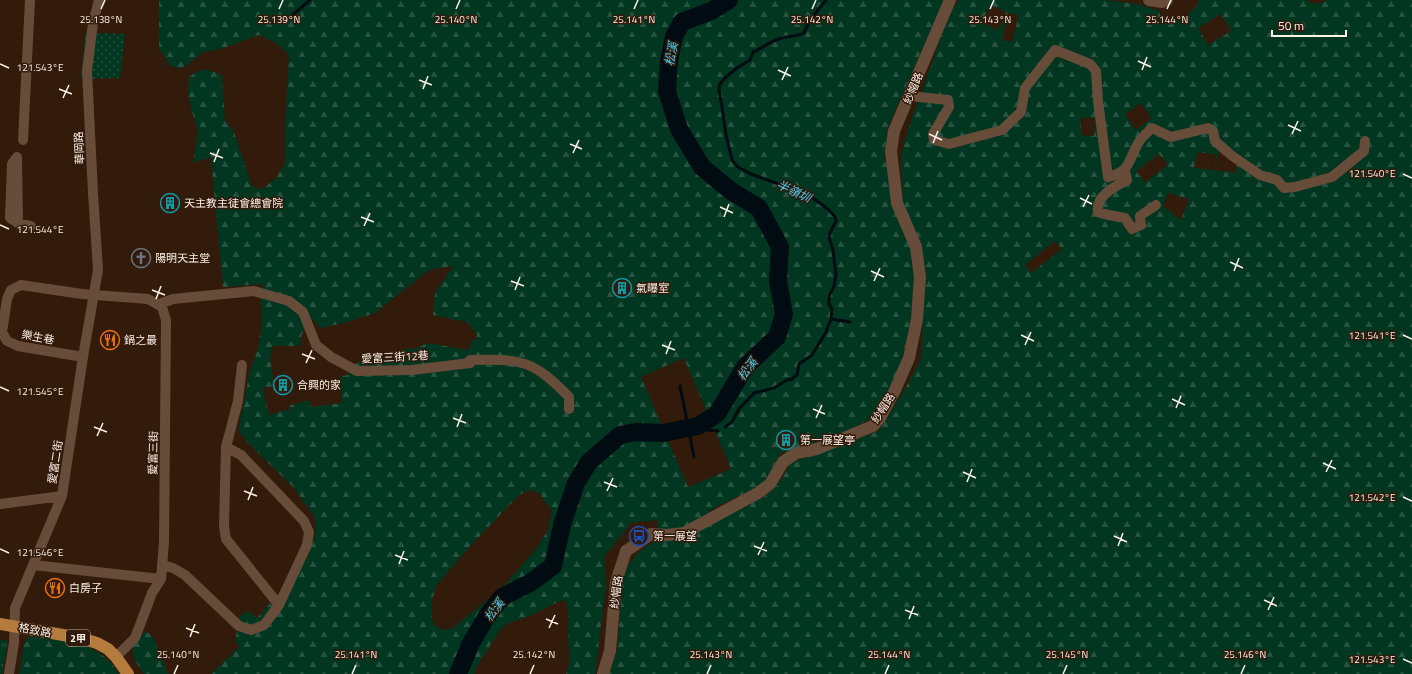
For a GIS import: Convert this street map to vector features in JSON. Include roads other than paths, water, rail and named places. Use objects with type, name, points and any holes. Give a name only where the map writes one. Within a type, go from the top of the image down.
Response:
[{"type":"main road","name":"格致路","points":[[0,624],[80,638],[97,643],[108,649],[116,657],[128,674]]},
{"type":"street","points":[[23,140],[30,0]]},
{"type":"street","name":"華岡路","points":[[93,294],[98,270],[87,70],[93,23],[99,0]]},
{"type":"street","name":"紗帽路","points":[[603,674],[610,651],[616,582],[626,551],[651,534],[667,535],[684,533],[758,493],[770,484],[783,462],[796,453],[817,448],[872,426],[880,418],[895,390],[909,358],[917,319],[920,277],[916,247],[898,203],[891,151],[894,131],[950,0]]},
{"type":"street","points":[[1149,0],[1162,2],[1167,0]]},
{"type":"street","points":[[909,96],[948,100],[949,107],[934,134],[934,140],[949,144],[1002,130],[1021,112],[1025,88],[1055,50],[1090,64],[1096,71],[1098,101],[1108,177],[1118,176],[1124,171],[1141,139],[1152,128],[1171,137],[1208,128],[1213,131],[1215,141],[1231,155],[1260,175],[1277,180],[1284,188],[1295,187],[1332,177],[1364,151],[1365,141]]},
{"type":"street","points":[[18,223],[17,157],[12,164],[10,218],[18,223],[30,226]]},
{"type":"street","points":[[1124,171],[1127,180],[1101,198],[1098,212],[1125,218],[1132,229],[1141,225],[1140,216],[1156,205]]},
{"type":"street","name":"樂生巷","points":[[83,357],[18,346],[7,341],[2,332],[7,299],[11,290],[21,285],[93,294]]},
{"type":"street","name":"愛富三街12巷","points":[[159,304],[173,299],[254,291],[289,301],[303,312],[316,345],[331,357],[357,371],[412,370],[470,363],[470,360],[503,359],[518,361],[538,369],[555,383],[569,397],[569,409]]},
{"type":"street","points":[[93,294],[148,299],[159,304]]},
{"type":"street","name":"愛富二街","points":[[9,674],[14,643],[15,608],[62,496],[93,294]]},
{"type":"street","name":"愛富三街","points":[[116,657],[135,638],[152,593],[161,579],[163,566],[166,320],[162,307],[159,304]]},
{"type":"street","points":[[242,365],[238,401],[226,447],[224,526],[226,539],[279,604]]},
{"type":"street","points":[[163,566],[173,568],[185,575],[239,626],[251,630],[264,625],[279,604],[307,545],[309,532],[304,521],[241,455],[226,447]]},
{"type":"street","points":[[0,504],[62,496]]},
{"type":"street","points":[[33,565],[161,579]]},
{"type":"waterway","points":[[289,18],[310,0]]},
{"type":"waterway","name":"松溪","points":[[458,674],[471,643],[487,616],[502,597],[530,583],[553,566],[562,525],[576,483],[589,462],[620,435],[636,432],[663,433],[698,426],[717,414],[745,367],[777,337],[784,314],[778,281],[780,247],[759,208],[731,191],[702,167],[679,129],[667,91],[669,61],[674,36],[682,22],[711,11],[729,0]]},
{"type":"waterway","name":"半嶺圳","points":[[725,427],[732,422],[739,409],[754,393],[774,388],[797,375],[799,364],[812,355],[825,334],[831,319],[832,309],[829,304],[829,296],[834,286],[836,275],[833,250],[829,238],[836,221],[835,217],[829,210],[809,195],[751,174],[738,167],[732,160],[726,135],[719,90],[720,84],[737,68],[750,60],[753,52],[773,41],[804,33],[810,20],[826,0]]},
{"type":"waterway","points":[[831,319],[850,322]]},
{"type":"waterway","points":[[680,386],[694,457]]},
{"type":"waterway","name":"半嶺圳","points":[[698,426],[707,430],[718,431]]},
{"type":"place","name":"天主教主徒會總會院","points":[[170,203]]},
{"type":"place","name":"陽明天主堂","points":[[141,258]]},
{"type":"place","name":"氣曝室","points":[[622,288]]},
{"type":"place","name":"鍋之最","points":[[110,340]]},
{"type":"place","name":"合興的家","points":[[283,385]]},
{"type":"place","name":"第一展望亭","points":[[786,440]]},
{"type":"place","name":"第一展望","points":[[639,536]]},
{"type":"place","name":"白房子","points":[[55,588]]}]
